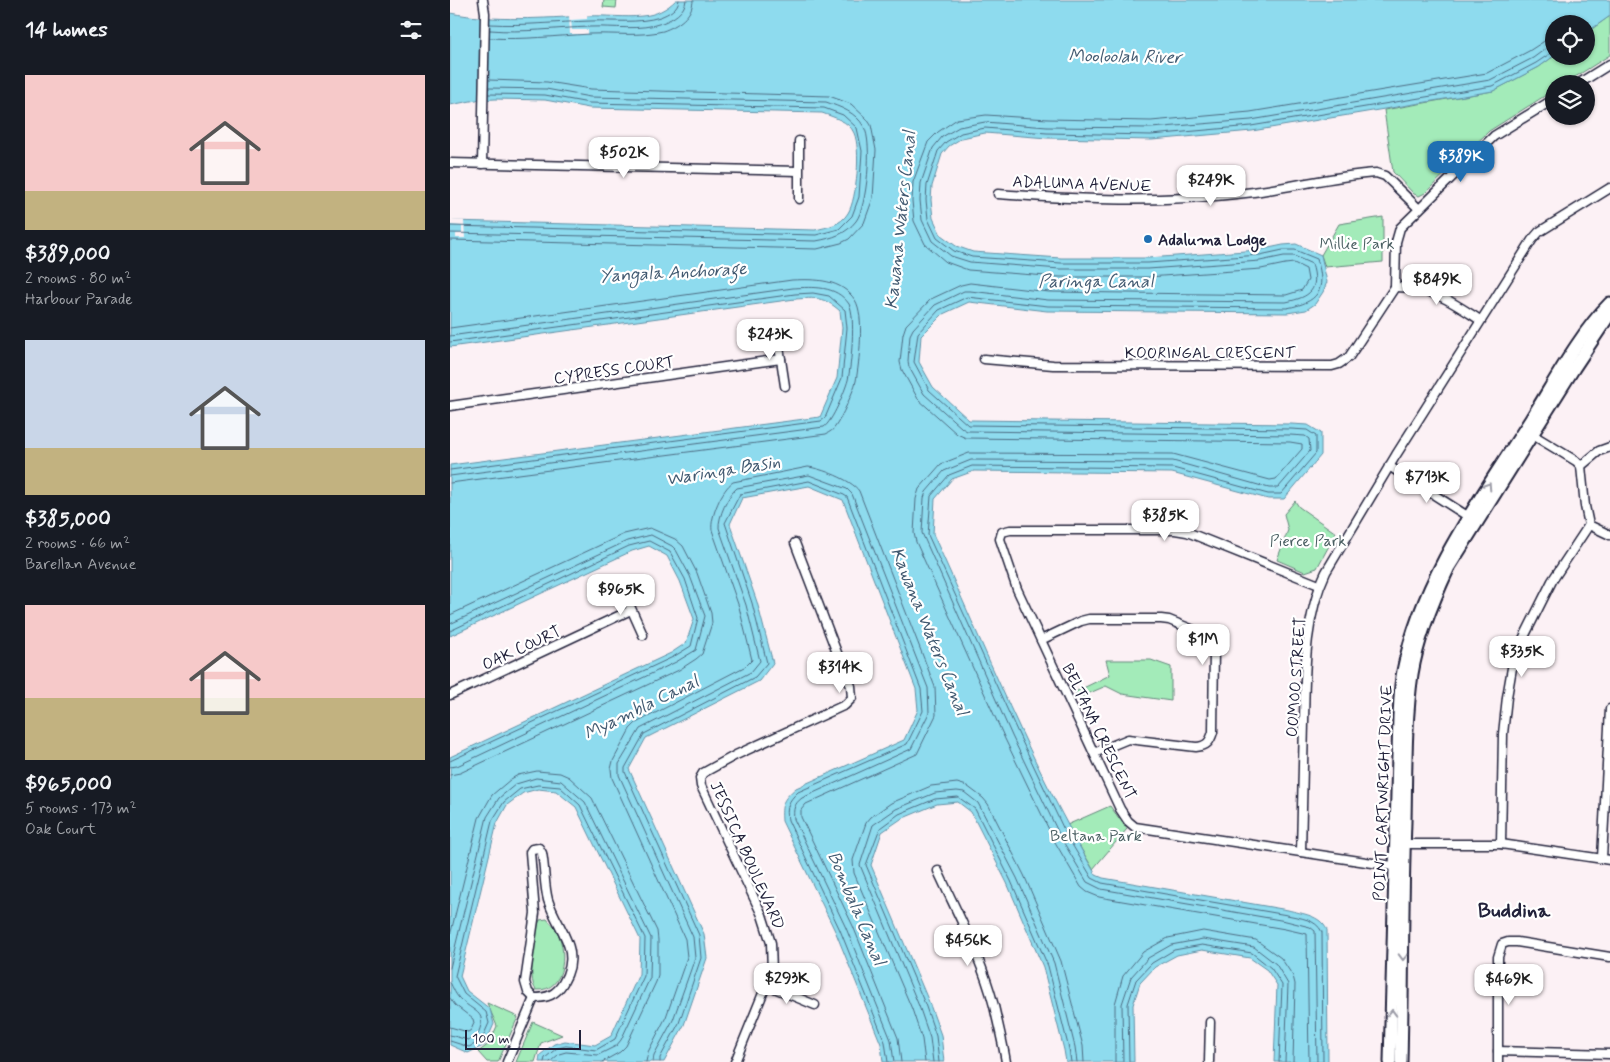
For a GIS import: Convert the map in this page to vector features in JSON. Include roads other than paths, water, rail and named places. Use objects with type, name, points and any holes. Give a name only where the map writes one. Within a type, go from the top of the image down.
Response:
[{"type":"main road","name":"POINT CARTWRIGHT DRIVE","points":[[1402,1062],[1399,716],[1403,671],[1413,633],[1429,589],[1442,562],[1473,520],[1528,432],[1575,350],[1608,310]]},
{"type":"main road","name":"POINT CARTWRIGHT DRIVE","points":[[1390,1062],[1400,867]]},
{"type":"street","points":[[482,164],[485,13],[483,0]]},
{"type":"street","points":[[1592,75],[1610,64]]},
{"type":"street","points":[[1480,320],[1439,294],[1395,286],[1397,234],[1419,209],[1494,136],[1545,105]]},
{"type":"street","points":[[799,141],[799,199]]},
{"type":"street","points":[[450,163],[798,171]]},
{"type":"street","name":"ADALUMA AVENUE","points":[[998,194],[1052,198],[1150,200],[1244,194],[1376,173],[1385,176],[1419,209]]},
{"type":"street","name":"OOMOO STREET","points":[[1300,852],[1305,675],[1309,632],[1320,585],[1326,572],[1389,466],[1532,240],[1539,232],[1610,188]]},
{"type":"street","name":"KOORINGAL CRESCENT","points":[[984,359],[1053,365],[1332,366],[1339,364],[1349,357],[1395,286]]},
{"type":"street","points":[[777,333],[785,386]]},
{"type":"street","name":"CYPRESS COURT","points":[[450,406],[781,359]]},
{"type":"street","points":[[1501,844],[1504,734],[1512,668],[1520,645],[1552,581],[1589,525],[1581,466],[1576,461],[1528,432]]},
{"type":"street","points":[[1581,466],[1599,451],[1610,447]]},
{"type":"street","points":[[1389,466],[1473,520]]},
{"type":"street","points":[[1589,525],[1610,535]]},
{"type":"street","name":"BELTANA CRESCENT","points":[[1320,585],[1187,532],[1175,530],[1010,530],[1002,532],[1000,539],[1017,589],[1040,640],[1120,809],[1128,821],[1136,827],[1400,867]]},
{"type":"street","name":"JESSICA BOULEVARD","points":[[734,1062],[772,971],[772,943],[762,915],[700,778],[703,772],[736,754],[845,705],[852,698],[851,686],[795,543]]},
{"type":"street","points":[[621,586],[643,635]]},
{"type":"street","name":"OAK COURT","points":[[450,695],[631,610]]},
{"type":"street","points":[[1040,640],[1089,619],[1161,619],[1206,634],[1212,642],[1214,648],[1213,732],[1205,746],[1196,747],[1128,739],[1094,753]]},
{"type":"street","points":[[1400,844],[1501,844],[1606,859],[1610,710]]},
{"type":"street","points":[[539,848],[542,854],[548,897],[552,911],[571,949],[572,961],[570,971],[559,989],[546,998],[534,998],[528,992],[525,974],[535,913],[530,852],[532,849],[539,848]]},
{"type":"street","points":[[938,871],[983,974],[994,1005],[1006,1062]]},
{"type":"street","points":[[535,913],[552,911]]},
{"type":"street","points":[[1498,1062],[1498,957],[1502,944],[1517,942],[1610,957]]},
{"type":"street","points":[[767,985],[815,1004]]},
{"type":"street","points":[[507,1062],[534,998]]},
{"type":"street","points":[[1209,1062],[1210,1022]]},
{"type":"street","points":[[1498,1051],[1610,1054]]},
{"type":"water","points":[[676,0],[1610,0],[1610,16],[1595,27],[1595,15],[1545,15],[1545,63],[1493,91],[1252,131],[1152,140],[1047,138],[985,133],[962,138],[949,146],[942,154],[932,186],[933,218],[941,235],[956,246],[973,252],[1061,258],[1148,258],[1259,250],[1296,244],[1321,255],[1327,282],[1315,304],[1306,310],[1287,313],[1047,311],[969,302],[943,314],[921,336],[919,362],[933,387],[969,420],[1291,424],[1308,425],[1321,433],[1321,455],[1284,499],[1268,499],[1172,473],[974,471],[952,479],[935,499],[933,534],[1030,750],[1096,875],[1103,878],[1288,910],[1316,918],[1324,925],[1327,930],[1328,1062],[1274,1062],[1277,985],[1267,970],[1250,958],[1202,950],[1177,955],[1155,967],[1140,983],[1133,1005],[1134,1062],[1066,1062],[1043,967],[1007,883],[971,812],[958,802],[937,804],[901,819],[882,832],[871,865],[929,1002],[941,1035],[944,1062],[883,1062],[881,1044],[836,933],[782,821],[782,810],[785,799],[796,788],[904,740],[918,710],[916,689],[843,500],[809,486],[742,498],[730,524],[757,602],[773,663],[759,681],[646,738],[629,769],[704,934],[707,958],[684,1025],[664,1062],[539,1062],[540,1055],[554,1044],[565,1041],[595,1045],[611,1036],[639,974],[640,939],[576,807],[556,791],[538,789],[523,793],[507,805],[497,823],[460,976],[467,991],[490,1009],[494,1024],[485,1045],[468,1053],[450,1045],[450,757],[671,653],[686,643],[694,619],[680,581],[667,556],[649,546],[632,551],[450,636],[450,465],[820,417],[837,378],[842,328],[840,311],[824,300],[814,298],[795,299],[450,347],[450,221],[815,230],[838,223],[848,213],[856,185],[858,161],[856,140],[852,129],[848,125],[822,113],[589,108],[545,100],[476,100],[450,105],[450,13],[485,18],[636,17],[657,13]]},
{"type":"place","name":"Adaluma Lodge","points":[[1148,239]]},
{"type":"district","name":"Buddina","points":[[1514,910]]},
{"type":"water label","name":"Mooloolah River","points":[[1125,56]]},
{"type":"water label","name":"Kawana Waters Canal","points":[[900,220]]},
{"type":"water label","name":"Yangala Anchorage","points":[[673,272]]},
{"type":"water label","name":"Paringa Canal","points":[[1096,281]]},
{"type":"water label","name":"Waringa Basin","points":[[723,470]]},
{"type":"water label","name":"Kawana Waters Canal","points":[[930,631]]},
{"type":"water label","name":"Myambla Canal","points":[[641,707]]},
{"type":"water label","name":"Bombala Canal","points":[[857,908]]},
{"type":"park label","name":"Millie Park","points":[[1357,243]]},
{"type":"park label","name":"Pierce Park","points":[[1308,540]]},
{"type":"park label","name":"Beltana Park","points":[[1096,835]]}]
